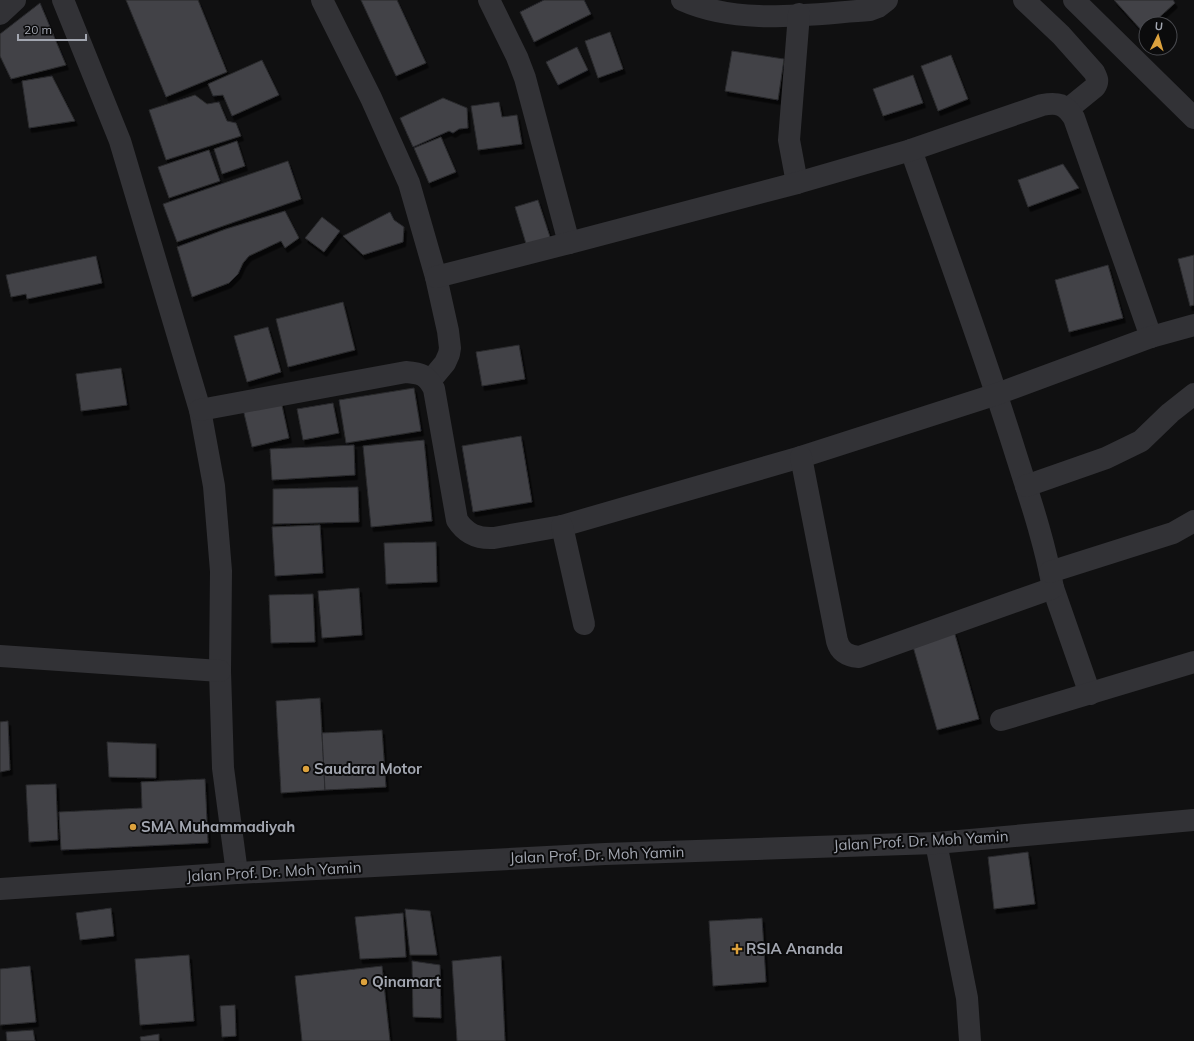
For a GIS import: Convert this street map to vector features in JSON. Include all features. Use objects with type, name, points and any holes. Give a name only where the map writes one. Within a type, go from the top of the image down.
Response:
[{"type":"street","points":[[0,14],[15,0]]},
{"type":"street","points":[[63,0],[120,141],[200,410],[214,486],[221,571],[220,671],[224,768],[237,873]]},
{"type":"street","points":[[322,0],[371,98],[409,183],[436,277],[448,331],[450,348],[446,363],[430,380]]},
{"type":"street","points":[[489,0],[517,57],[525,78],[569,244]]},
{"type":"street","points":[[682,0],[698,7],[734,13],[770,16],[870,10],[878,7],[887,0]]},
{"type":"street","points":[[1024,0],[1061,35],[1094,72],[1098,79],[1098,84],[1068,109]]},
{"type":"street","points":[[1074,0],[1194,118]]},
{"type":"street","points":[[797,183],[789,140],[799,14]]},
{"type":"street","points":[[436,277],[569,244],[797,183],[911,150],[1042,105],[1052,103],[1061,105],[1068,109],[1074,118],[1152,337]]},
{"type":"street","points":[[911,150],[997,394],[1026,486],[1052,580],[1090,694]]},
{"type":"street","points":[[200,410],[406,372],[420,374],[430,380],[434,389],[457,520],[462,528],[471,534],[483,538],[494,538],[562,526],[801,457],[997,394],[1152,337],[1194,325]]},
{"type":"street","points":[[1026,486],[1106,458],[1141,441],[1170,413],[1194,394]]},
{"type":"street","points":[[801,457],[838,647],[846,654],[859,657],[1052,580],[1173,534],[1194,521]]},
{"type":"street","points":[[562,526],[584,624]]},
{"type":"street","points":[[0,656],[220,671]]},
{"type":"street","points":[[1001,720],[1194,662]]},
{"type":"street","name":"Jalan Prof. Dr. Moh Yamin","points":[[0,889],[237,873],[605,854],[936,843],[1194,820]]},
{"type":"street","points":[[936,843],[967,998],[970,1041]]},
{"type":"building","points":[[126,0],[198,0],[227,72],[166,97]]},
{"type":"building","points":[[361,0],[397,0],[426,63],[396,76]]},
{"type":"building","points":[[544,0],[584,0],[591,14],[534,42],[520,12]]},
{"type":"building","points":[[1114,0],[1173,0],[1175,3],[1161,16],[1138,16],[1138,26]]},
{"type":"building","points":[[40,3],[66,65],[11,79],[0,56],[0,34]]},
{"type":"building","points":[[610,32],[623,69],[598,78],[585,41]]},
{"type":"building","points":[[577,47],[588,70],[558,85],[546,62]]},
{"type":"building","points":[[732,51],[784,59],[778,100],[725,91]]},
{"type":"building","points":[[951,55],[968,99],[938,111],[921,66]]},
{"type":"building","points":[[262,60],[279,95],[232,116],[223,95],[213,96],[208,84]]},
{"type":"building","points":[[913,75],[923,103],[883,116],[873,89]]},
{"type":"building","points":[[52,76],[75,121],[29,128],[22,81]]},
{"type":"building","points":[[195,95],[207,104],[219,102],[227,121],[236,123],[241,136],[166,160],[149,110]]},
{"type":"building","points":[[443,98],[467,108],[468,128],[459,129],[453,133],[449,131],[413,147],[400,118]]},
{"type":"building","points":[[499,102],[502,117],[517,115],[522,144],[478,150],[471,106]]},
{"type":"building","points":[[441,137],[456,172],[429,183],[414,148]]},
{"type":"building","points":[[237,141],[245,166],[222,174],[214,149]]},
{"type":"building","points":[[209,150],[220,181],[169,198],[158,167]]},
{"type":"building","points":[[288,161],[301,199],[177,242],[163,204]]},
{"type":"building","points":[[1063,164],[1079,188],[1028,207],[1018,180]]},
{"type":"building","points":[[538,200],[551,240],[527,247],[515,207]]},
{"type":"building","points":[[285,211],[299,238],[285,248],[281,241],[249,256],[243,263],[238,274],[229,283],[192,297],[177,247],[226,229]]},
{"type":"building","points":[[390,212],[394,220],[404,227],[403,242],[363,255],[343,236]]},
{"type":"building","points":[[322,217],[340,231],[324,252],[305,238]]},
{"type":"building","points":[[1194,255],[1194,305],[1190,306],[1178,259]]},
{"type":"building","points":[[96,256],[102,283],[27,299],[26,294],[11,297],[6,275]]},
{"type":"building","points":[[1108,265],[1123,318],[1069,332],[1055,280]]},
{"type":"building","points":[[343,302],[355,350],[288,367],[276,319]]},
{"type":"building","points":[[268,327],[281,372],[247,382],[234,336]]},
{"type":"building","points":[[519,345],[525,379],[482,386],[476,352]]},
{"type":"building","points":[[121,368],[127,405],[81,411],[76,374]]},
{"type":"building","points":[[414,388],[421,431],[346,443],[339,400]]},
{"type":"building","points":[[281,401],[289,438],[252,447],[243,409]]},
{"type":"building","points":[[333,403],[339,433],[303,440],[297,409]]},
{"type":"building","points":[[521,436],[532,502],[473,512],[462,446]]},
{"type":"building","points":[[424,440],[432,521],[371,527],[363,446]]},
{"type":"building","points":[[354,445],[355,475],[272,480],[270,449]]},
{"type":"building","points":[[358,487],[359,522],[273,524],[273,489]]},
{"type":"building","points":[[320,525],[323,573],[275,576],[272,527]]},
{"type":"building","points":[[436,542],[437,582],[386,584],[384,543]]},
{"type":"building","points":[[359,588],[362,635],[322,638],[318,591]]},
{"type":"building","points":[[313,594],[315,642],[271,643],[269,595]]},
{"type":"building","points":[[954,631],[979,719],[937,730],[912,643]]},
{"type":"building","points":[[320,698],[325,790],[281,793],[276,701]]},
{"type":"building","points":[[8,721],[10,770],[0,772],[0,722]]},
{"type":"building","points":[[382,730],[386,787],[325,790],[322,733]]},
{"type":"building","points":[[107,742],[156,744],[156,778],[109,777]]},
{"type":"building","name":"SMA Muhammadiyah","points":[[205,779],[208,843],[61,850],[59,812],[142,808],[141,782]]},
{"type":"building","points":[[56,784],[58,840],[29,842],[26,785]]},
{"type":"building","points":[[1028,852],[1035,904],[994,909],[988,857]]},
{"type":"building","points":[[111,908],[114,936],[80,940],[76,913]]},
{"type":"building","points":[[405,909],[430,911],[437,955],[410,955]]},
{"type":"building","points":[[403,913],[406,957],[360,959],[355,917]]},
{"type":"building","points":[[762,918],[766,982],[713,986],[709,921]]},
{"type":"building","points":[[189,955],[194,1021],[140,1025],[135,959]]},
{"type":"building","points":[[501,956],[505,1041],[457,1041],[452,961]]},
{"type":"building","points":[[412,961],[440,965],[441,1018],[413,1017]]},
{"type":"building","points":[[30,966],[36,1022],[0,1025],[0,969]]},
{"type":"building","points":[[382,966],[390,1041],[302,1041],[295,976]]},
{"type":"building","points":[[235,1005],[236,1036],[222,1037],[220,1006]]},
{"type":"building","points":[[33,1030],[35,1041],[7,1041],[6,1032]]},
{"type":"building","points":[[159,1034],[159,1041],[141,1041],[140,1037]]},
{"type":"place","name":"Saudara Motor","points":[[306,769]]},
{"type":"place","name":"SMA Muhammadiyah","points":[[133,827]]},
{"type":"place","name":"RSIA Ananda","points":[[737,949]]},
{"type":"place","name":"Qinamart","points":[[364,982]]}]
